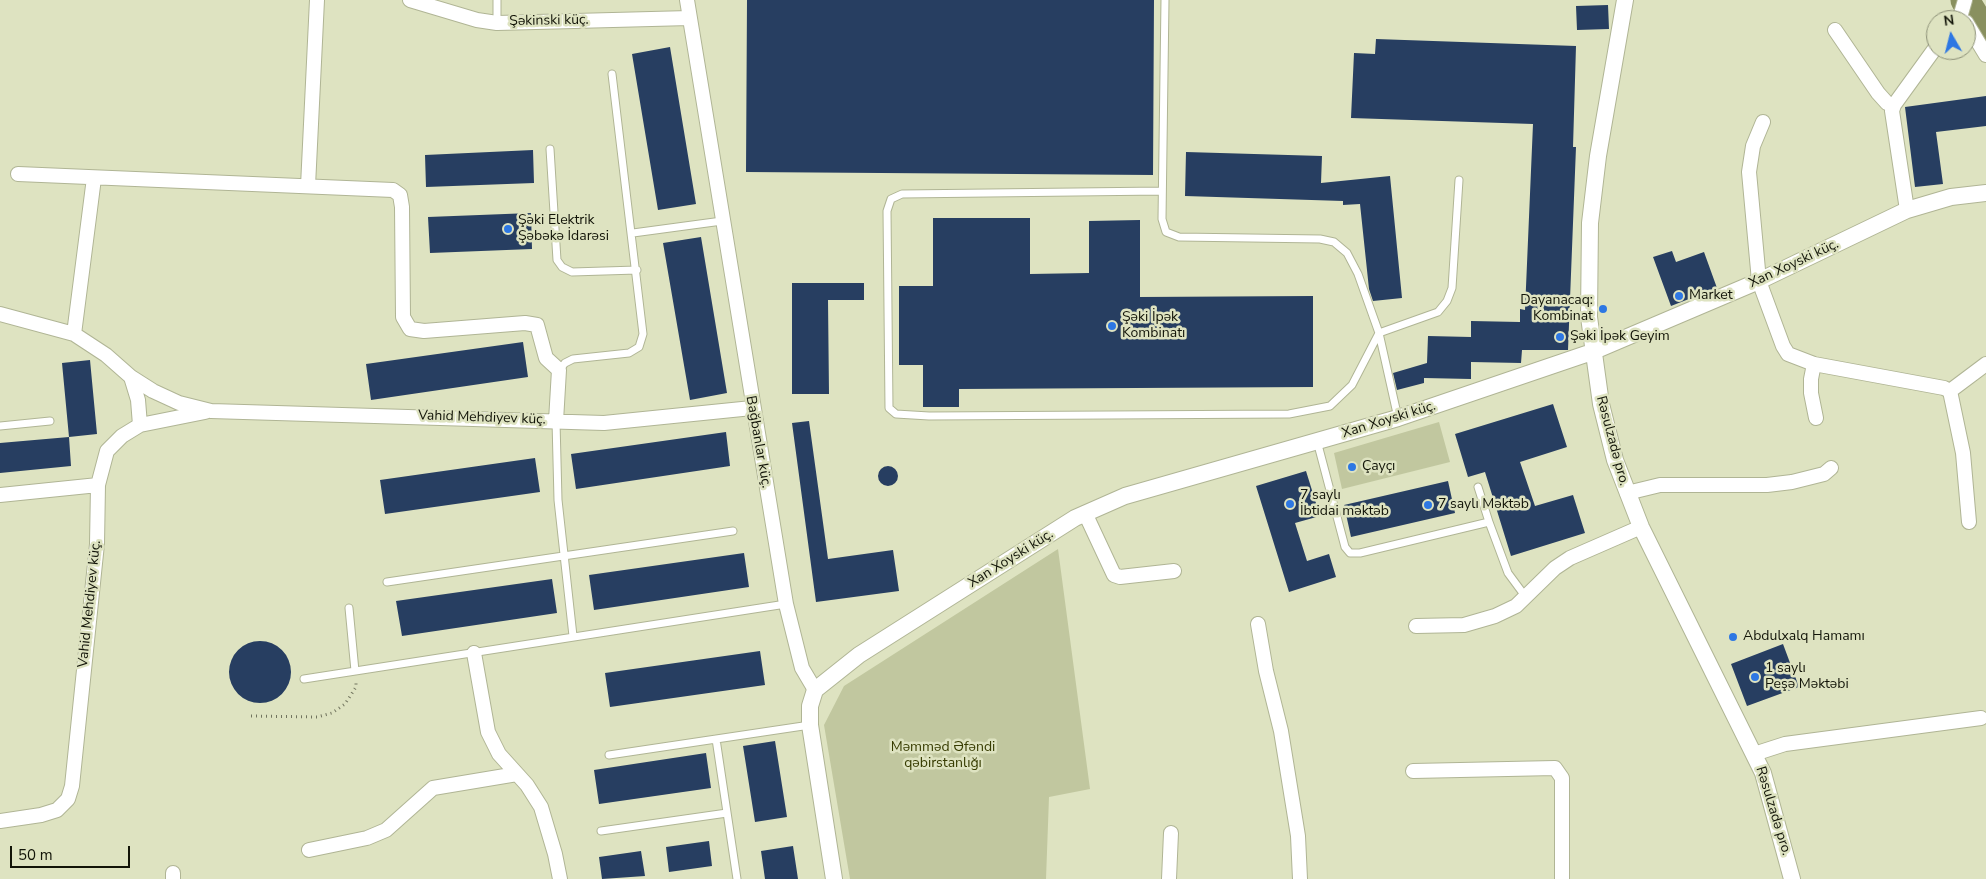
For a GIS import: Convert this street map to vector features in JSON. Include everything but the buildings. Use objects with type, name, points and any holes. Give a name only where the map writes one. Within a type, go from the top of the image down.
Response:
[{"type":"street","points":[[308,186],[317,0]]},
{"type":"street","name":"Şəkinski küç.","points":[[410,0],[478,20],[497,23],[690,18]]},
{"type":"street","name":"Bağbanlar küç.","points":[[687,0],[752,408],[786,604],[802,668],[815,690]]},
{"type":"street","name":"Rəsulzadə pro.","points":[[1625,0],[1598,156],[1590,223],[1589,317],[1592,352],[1606,428],[1627,493],[1641,527],[1754,754],[1770,795],[1792,879]]},
{"type":"street","points":[[1835,30],[1878,93],[1887,103],[1894,105]]},
{"type":"street","points":[[1976,38],[1986,55]]},
{"type":"street","points":[[1907,210],[1892,111],[1894,105],[1927,60]]},
{"type":"street","points":[[1763,122],[1753,146],[1749,172],[1759,281],[1788,354],[1814,364],[1944,388],[1950,392],[1963,454],[1969,522]]},
{"type":"street","points":[[18,174],[393,190],[400,196],[403,317],[410,329],[424,331],[525,323],[537,325],[546,358],[559,370],[556,421]]},
{"type":"street","points":[[74,334],[94,178]]},
{"type":"street","name":"Xan Xoyski küç.","points":[[815,690],[859,655],[1085,513],[1125,496],[1398,418],[1592,352],[1759,281],[1907,210],[1951,197],[1986,193]]},
{"type":"street","name":"Vahid Mehdiyev küç.","points":[[0,314],[74,334],[106,355],[131,377],[180,403],[211,411]]},
{"type":"street","points":[[1814,364],[1811,386],[1816,418]]},
{"type":"street","points":[[1950,392],[1986,364]]},
{"type":"street","points":[[131,377],[138,400],[140,425]]},
{"type":"street","name":"Vahid Mehdiyev küç.","points":[[0,821],[41,815],[58,810],[68,799],[72,786],[97,544],[98,485],[106,451],[122,436],[140,425],[173,416],[211,411],[556,421],[633,421],[752,408]]},
{"type":"street","points":[[1627,493],[1660,484],[1767,485],[1792,482],[1824,474],[1831,468]]},
{"type":"street","points":[[0,495],[98,485]]},
{"type":"street","points":[[1085,513],[1114,575],[1120,577],[1174,570]]},
{"type":"street","points":[[1416,626],[1464,624],[1487,618],[1516,606],[1555,568],[1570,558],[1641,527]]},
{"type":"street","points":[[1258,624],[1266,671],[1281,731],[1298,836],[1300,879]]},
{"type":"street","points":[[474,653],[488,732],[499,754],[517,774],[541,807],[556,854],[560,879]]},
{"type":"street","points":[[815,690],[810,706],[810,725],[834,879]]},
{"type":"street","points":[[1754,754],[1785,744],[1981,718]]},
{"type":"street","points":[[1413,771],[1555,768],[1562,778],[1562,879]]},
{"type":"street","points":[[309,850],[367,838],[386,830],[433,788],[517,774]]},
{"type":"street","points":[[1170,879],[1172,833]]},
{"type":"lane","points":[[497,0],[497,23]]},
{"type":"lane","points":[[1166,0],[1162,192],[1162,219],[1166,232],[1179,237],[1320,239],[1334,242],[1347,253],[1358,274],[1379,333],[1398,418]]},
{"type":"lane","points":[[559,370],[565,363],[573,359],[629,353],[640,346],[643,334],[633,233],[612,74]]},
{"type":"lane","points":[[550,149],[557,260],[562,268],[572,272],[637,270]]},
{"type":"lane","points":[[1162,192],[902,194],[891,199],[887,211],[889,408],[896,414],[929,416],[1289,414],[1330,406],[1352,385],[1379,333],[1438,312],[1447,301],[1452,288],[1459,180]]},
{"type":"lane","points":[[633,233],[722,221]]},
{"type":"lane","points":[[0,426],[50,421]]},
{"type":"lane","points":[[556,421],[557,492],[573,636]]},
{"type":"lane","points":[[1317,441],[1345,547],[1350,553],[1360,553],[1489,522]]},
{"type":"lane","points":[[1478,487],[1508,573],[1525,596]]},
{"type":"lane","points":[[388,582],[564,554],[733,531]]},
{"type":"lane","points":[[304,679],[786,604]]},
{"type":"lane","points":[[349,608],[355,671]]},
{"type":"lane","points":[[610,755],[810,725]]},
{"type":"lane","points":[[716,738],[737,879]]},
{"type":"lane","points":[[601,831],[727,813]]},
{"type":"path","points":[[251,716],[317,717],[332,713],[345,704],[356,687],[355,671]]},
{"type":"green space","points":[[1439,422],[1450,462],[1342,489],[1334,453]]},
{"type":"green space","name":"Məmməd Əfəndi qəbirstanlığı","points":[[1058,549],[1090,789],[1049,797],[1046,879],[850,879],[824,725],[844,686]]},
{"type":"waterway","points":[[1965,0],[1986,35]]},
{"type":"place","name":"Şəki Elektrik Şəbəkə İdarəsi","points":[[508,229]]},
{"type":"place","name":"Market","points":[[1679,296]]},
{"type":"place","name":"Dayanacaq: Kombinat","points":[[1603,309]]},
{"type":"place","name":"Şəki İpək Kombinatı","points":[[1112,326]]},
{"type":"place","name":"Şəki İpək Geyim","points":[[1560,337]]},
{"type":"place","name":"Çayçı","points":[[1352,467]]},
{"type":"place","name":"7 saylı İbtidai məktəb","points":[[1290,504]]},
{"type":"place","name":"7 saylı Məktəb","points":[[1428,505]]},
{"type":"place","name":"Abdulxalq Hamamı","points":[[1733,637]]},
{"type":"place","name":"1 saylı Peşə Məktəbi","points":[[1755,677]]}]
